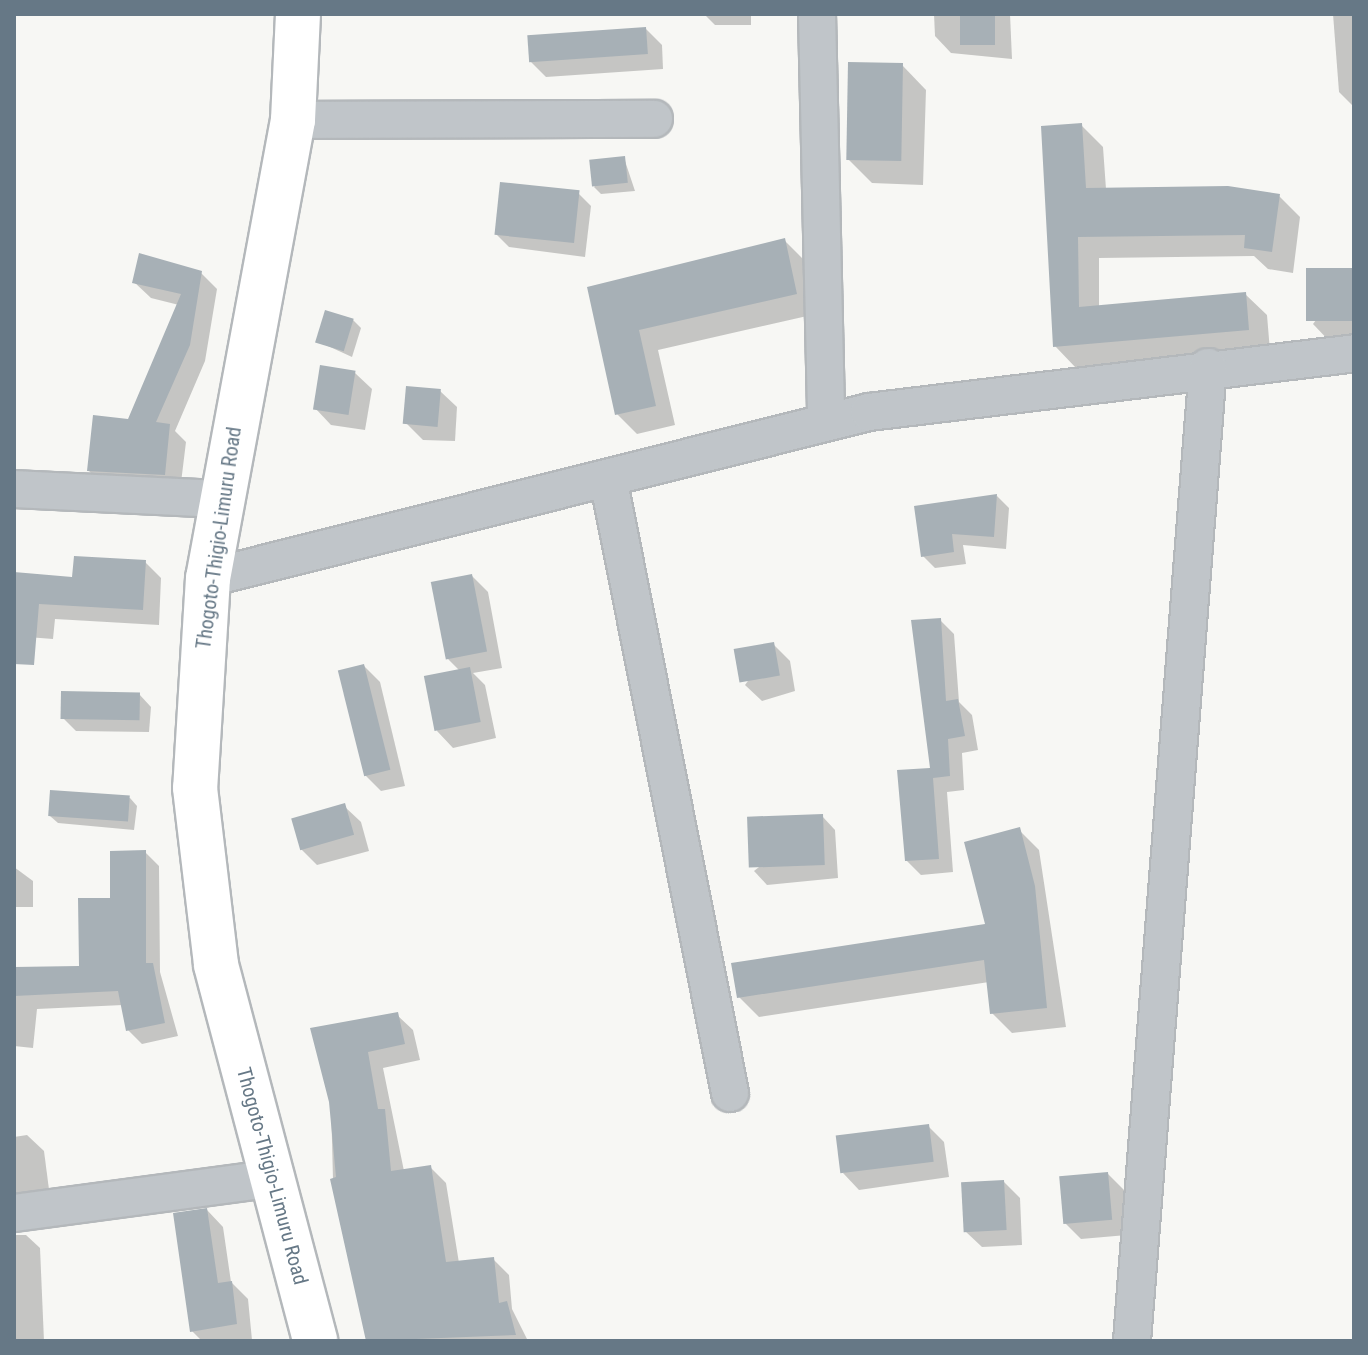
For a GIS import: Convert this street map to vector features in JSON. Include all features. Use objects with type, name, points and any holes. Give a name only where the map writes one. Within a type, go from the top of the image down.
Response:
[{"type":"highway","name":"Thogoto-Thigio-Limuru Road","points":[[298,14],[293,120],[208,578],[195,788],[216,965],[276,1178],[315,1341]]},
{"type":"street","points":[[817,14],[826,422]]},
{"type":"street","points":[[293,120],[654,119]]},
{"type":"street","points":[[208,578],[826,422],[1208,367],[1354,353]]},
{"type":"street","points":[[1132,1341],[1208,367]]},
{"type":"street","points":[[608,478],[730,1093]]},
{"type":"street","points":[[14,489],[222,499]]},
{"type":"street","points":[[14,1213],[276,1178]]},
{"type":"building","points":[[960,14],[995,14],[995,45],[960,45]]},
{"type":"building","points":[[646,27],[648,54],[529,62],[527,35]]},
{"type":"building","points":[[848,62],[903,63],[901,161],[846,160]]},
{"type":"building","points":[[1082,123],[1086,188],[1228,186],[1280,194],[1272,252],[1244,248],[1245,235],[1078,237],[1079,307],[1246,292],[1249,330],[1053,347],[1041,126]]},
{"type":"building","points":[[625,156],[628,183],[592,187],[589,160]]},
{"type":"building","points":[[500,182],[580,190],[574,243],[494,235]]},
{"type":"building","points":[[785,238],[797,294],[639,330],[656,406],[615,415],[587,287]]},
{"type":"building","points":[[139,253],[202,271],[190,345],[156,422],[170,424],[165,475],[87,471],[93,415],[128,419],[181,294],[132,283]]},
{"type":"building","points":[[1306,268],[1354,268],[1354,321],[1306,321]]},
{"type":"building","points":[[325,310],[354,319],[344,351],[315,343]]},
{"type":"building","points":[[320,365],[356,371],[349,415],[313,409]]},
{"type":"building","points":[[406,386],[441,389],[438,427],[403,424]]},
{"type":"building","points":[[997,494],[994,537],[952,534],[954,552],[921,557],[914,506]]},
{"type":"building","points":[[74,556],[146,560],[143,610],[39,604],[34,665],[14,664],[14,572],[72,577]]},
{"type":"building","points":[[472,574],[487,652],[446,660],[431,582]]},
{"type":"building","points":[[941,618],[946,701],[958,699],[965,736],[948,739],[950,776],[933,778],[939,859],[905,861],[897,770],[930,768],[911,620]]},
{"type":"building","points":[[774,642],[780,675],[740,683],[734,649]]},
{"type":"building","points":[[364,664],[390,770],[364,776],[338,671]]},
{"type":"building","points":[[470,667],[481,722],[435,731],[424,676]]},
{"type":"building","points":[[61,691],[140,692],[139,720],[61,719]]},
{"type":"building","points":[[50,790],[130,796],[128,822],[48,816]]},
{"type":"building","points":[[345,803],[354,835],[300,850],[291,818]]},
{"type":"building","points":[[823,814],[825,865],[749,868],[747,817]]},
{"type":"building","points":[[1020,827],[1035,886],[1047,1008],[990,1014],[984,960],[737,998],[731,963],[985,924],[964,842]]},
{"type":"building","points":[[146,850],[146,963],[153,963],[165,1023],[126,1031],[118,991],[14,996],[14,967],[79,966],[78,898],[110,898],[110,851]]},
{"type":"building","points":[[398,1012],[405,1044],[368,1052],[378,1109],[385,1109],[391,1171],[431,1165],[446,1262],[494,1257],[499,1303],[507,1301],[516,1335],[366,1341],[330,1179],[336,1177],[329,1102],[310,1028]]},
{"type":"building","points":[[929,1124],[934,1162],[840,1173],[836,1135]]},
{"type":"building","points":[[1108,1172],[1112,1220],[1063,1224],[1059,1176]]},
{"type":"building","points":[[1004,1180],[1007,1230],[964,1232],[961,1182]]},
{"type":"building","points":[[207,1208],[218,1283],[232,1281],[237,1324],[190,1332],[173,1213]]}]
